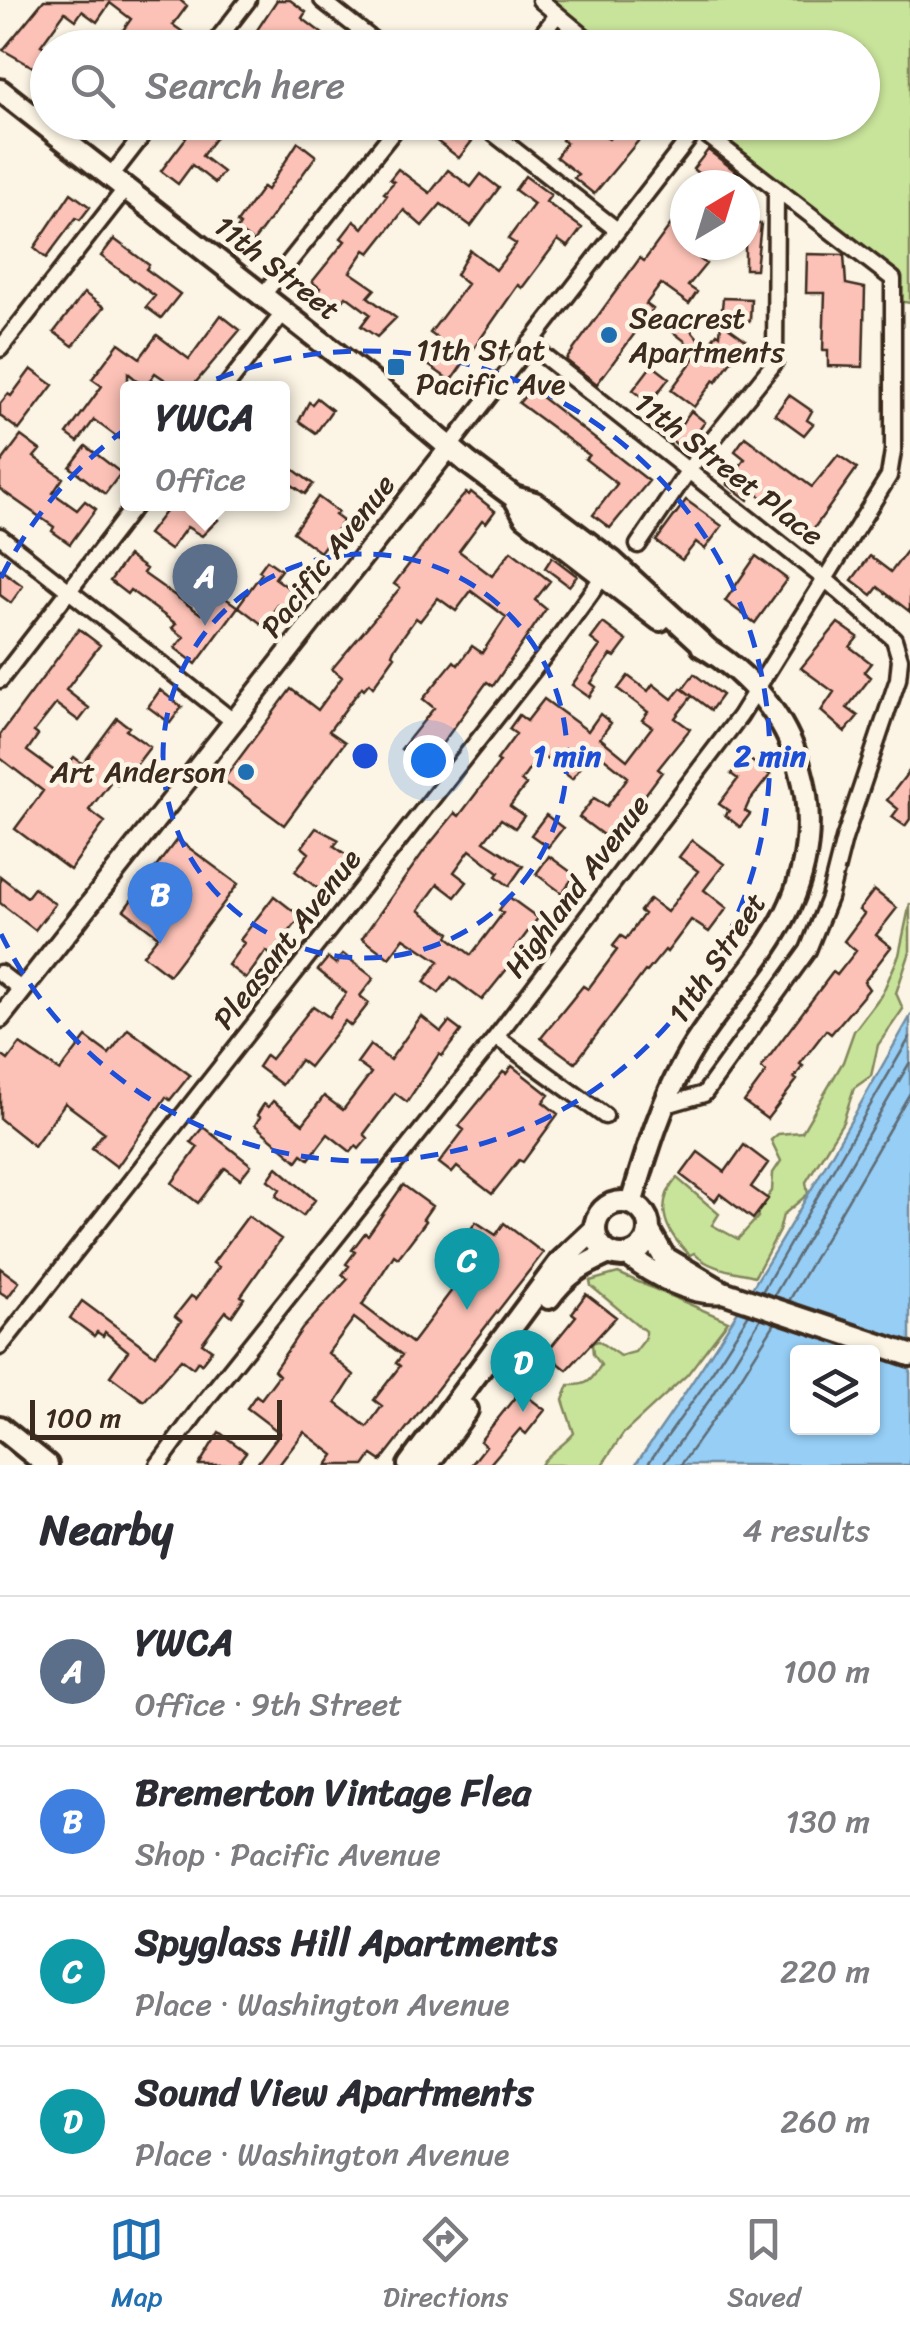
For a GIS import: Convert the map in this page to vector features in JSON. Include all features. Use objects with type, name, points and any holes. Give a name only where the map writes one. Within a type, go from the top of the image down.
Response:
[{"type":"main road","name":"11th Street","points":[[0,90],[30,113]]},
{"type":"main road","name":"11th Street","points":[[65,140],[514,496],[525,516],[608,569],[676,632],[710,651],[758,690],[784,726],[801,765],[808,818],[795,891],[779,927],[699,1037],[663,1106],[631,1204]]},
{"type":"main road","points":[[408,1465],[560,1262],[595,1229],[602,1211],[614,1204],[631,1204],[647,1218],[649,1231],[664,1258],[724,1292],[910,1354]]},
{"type":"main road","points":[[595,1229],[599,1243],[619,1254],[686,1286],[711,1293],[724,1292]]},
{"type":"main road","points":[[427,1465],[561,1281],[582,1264],[643,1247],[649,1231]]},
{"type":"main road","points":[[0,1427],[47,1465]]},
{"type":"street","points":[[225,30],[248,0]]},
{"type":"street","points":[[322,0],[360,30]]},
{"type":"street","points":[[540,0],[576,30]]},
{"type":"street","points":[[545,30],[557,14]]},
{"type":"street","points":[[0,349],[119,182],[143,140]]},
{"type":"street","points":[[263,295],[386,140]]},
{"type":"street","points":[[502,140],[617,230]]},
{"type":"street","name":"Pacific Avenue","points":[[0,1018],[449,448],[683,140]]},
{"type":"street","points":[[638,546],[688,472],[775,362],[776,190],[713,140]]},
{"type":"street","name":"Highland Avenue","points":[[158,1465],[205,1400],[496,1037],[758,690],[889,476],[893,451],[893,279],[776,190]]},
{"type":"street","points":[[230,381],[284,312]]},
{"type":"street","name":"11th Street Place","points":[[528,344],[826,580],[894,639],[900,659],[898,680],[808,950],[704,1094],[663,1106]]},
{"type":"street","points":[[0,680],[131,511]]},
{"type":"street","points":[[0,536],[233,721]]},
{"type":"street","name":"Pleasant Avenue","points":[[0,1348],[557,640],[608,569]]},
{"type":"street","points":[[0,973],[22,990]]},
{"type":"street","points":[[496,1037],[605,1116]]},
{"type":"green space","points":[[540,0],[910,0],[910,303],[893,300],[893,279],[760,177],[760,170],[751,170],[712,140],[880,140],[880,30],[577,30]]},
{"type":"green space","points":[[910,903],[910,952],[896,993],[903,1009],[878,1045],[871,1076],[854,1088],[843,1122],[806,1182],[808,1194],[783,1215],[779,1231],[755,1276],[722,1269],[694,1253],[690,1255],[674,1238],[666,1219],[664,1209],[670,1188],[677,1178],[719,1214],[712,1225],[738,1239],[758,1217],[757,1211],[772,1191],[773,1173],[781,1161],[771,1140],[778,1134],[802,1132],[843,1062],[854,1031],[882,994],[899,955]]},
{"type":"green space","points":[[618,1273],[728,1321],[687,1375],[623,1434],[602,1465],[541,1465],[574,1433],[563,1400],[569,1385],[589,1381],[601,1365],[593,1354],[592,1343],[598,1341],[620,1356],[635,1352],[645,1339],[645,1331],[591,1286],[590,1281]]},
{"type":"water","points":[[910,1017],[910,1465],[635,1465],[744,1301]]},
{"type":"building","points":[[44,0],[180,0],[187,6],[173,25],[180,30],[123,30],[131,19],[110,3],[97,22],[82,11],[76,20],[65,12],[52,30],[30,30],[30,65],[3,50]]},
{"type":"building","points":[[277,0],[290,0],[306,12],[302,18],[318,30],[257,30]]},
{"type":"building","points":[[184,140],[214,140],[202,156],[223,172],[215,183],[192,165],[178,184],[161,171]]},
{"type":"building","points":[[435,140],[472,141],[459,158]]},
{"type":"building","points":[[562,140],[639,140],[594,194],[574,178],[578,174],[556,157],[566,143]]},
{"type":"building","points":[[298,142],[316,156],[253,242],[237,230],[237,223],[263,187],[267,190]]},
{"type":"building","points":[[708,150],[734,170],[694,170]]},
{"type":"building","points":[[398,169],[430,193],[448,170],[471,187],[481,174],[499,188],[471,226],[441,204],[422,226],[404,210],[370,253],[365,250],[350,272],[375,289],[368,297],[396,318],[377,337],[361,326],[370,314],[346,296],[336,309],[316,294],[320,288],[312,282],[345,241],[341,238],[354,221],[363,228],[387,195],[384,193],[394,182],[390,179]]},
{"type":"building","points":[[525,176],[551,195],[546,202],[582,228],[568,247],[558,240],[522,288],[518,285],[451,381],[421,360],[437,338],[430,333],[467,284],[456,275],[470,250],[496,270],[516,244],[508,239],[534,204],[515,190]]},
{"type":"building","points":[[71,193],[90,207],[80,220],[76,218],[46,258],[34,248]]},
{"type":"building","points":[[670,225],[670,260],[701,260],[706,264],[688,286],[697,292],[689,304],[661,284],[646,304],[653,309],[597,384],[566,360],[640,258],[644,261]]},
{"type":"building","points":[[114,239],[180,294],[161,318],[146,307],[155,296],[101,256]]},
{"type":"building","points":[[807,254],[844,255],[846,284],[865,288],[863,367],[828,366],[828,350],[823,350],[825,293],[806,293]]},
{"type":"building","points":[[745,260],[757,260],[756,269],[745,269]]},
{"type":"building","points":[[84,293],[104,307],[73,346],[54,332]]},
{"type":"building","points":[[723,298],[751,299],[750,321],[721,319]]},
{"type":"building","points":[[221,315],[240,330],[197,381],[167,381],[155,373],[149,381],[138,381],[128,373],[128,381],[120,381],[120,439],[94,420],[78,442],[67,434],[102,386],[92,379],[119,343],[140,358],[157,335],[189,359]]},
{"type":"building","points":[[682,319],[706,348],[717,333],[720,335],[721,322],[746,340],[694,407],[671,390],[699,352],[673,332]]},
{"type":"building","points":[[652,365],[669,378],[650,403],[633,390]]},
{"type":"building","points":[[31,369],[53,385],[19,430],[0,416],[0,404]]},
{"type":"building","points":[[531,389],[649,481],[610,528],[593,515],[617,484],[585,459],[589,455],[519,403]]},
{"type":"building","points":[[789,395],[812,411],[807,420],[813,424],[804,435],[775,414]]},
{"type":"building","points":[[317,398],[332,410],[316,433],[299,421],[309,402],[312,404]]},
{"type":"building","points":[[691,411],[705,422],[684,450],[670,439]]},
{"type":"building","points":[[21,436],[40,450],[34,457],[63,478],[53,493],[77,510],[85,501],[96,509],[70,544],[52,531],[54,527],[0,489],[0,464]]},
{"type":"building","points":[[745,437],[812,487],[838,455],[857,468],[812,531],[754,492],[748,500],[727,484],[745,459],[735,451]]},
{"type":"building","points":[[86,446],[120,474],[105,494],[70,467]]},
{"type":"building","points":[[290,467],[313,484],[305,494],[290,484]]},
{"type":"building","points":[[471,492],[495,511],[486,523],[482,520],[459,551],[492,576],[511,551],[550,581],[535,600],[546,609],[493,686],[487,682],[434,755],[438,758],[429,770],[401,749],[434,708],[423,699],[454,661],[458,665],[472,646],[482,653],[506,617],[471,591],[456,611],[438,598],[420,621],[416,618],[373,687],[369,683],[362,687],[329,731],[345,742],[284,825],[223,780],[291,689],[318,710],[342,677],[332,669],[400,588],[394,584],[450,511]]},
{"type":"building","points":[[318,497],[338,512],[335,515],[343,521],[320,552],[293,532]]},
{"type":"building","points":[[686,500],[722,526],[705,549],[696,542],[682,560],[656,541]]},
{"type":"building","points":[[166,511],[205,511],[218,520],[202,536],[187,527],[170,550],[148,534]]},
{"type":"building","points":[[910,547],[910,612],[878,587],[872,595],[852,580],[870,556],[891,572]]},
{"type":"building","points":[[128,556],[146,569],[143,573],[201,614],[217,592],[238,607],[196,664],[175,648],[184,637],[172,628],[176,624],[130,590],[127,594],[110,581]]},
{"type":"building","points":[[756,556],[787,579],[755,623],[725,601]]},
{"type":"building","points":[[552,557],[577,576],[569,586],[545,568]]},
{"type":"building","points":[[267,560],[281,570],[275,578],[294,592],[263,625],[238,606]]},
{"type":"building","points":[[0,569],[23,586],[11,603],[0,595]]},
{"type":"building","points":[[603,623],[627,641],[615,657],[611,655],[591,683],[596,687],[589,697],[572,685],[600,646],[591,639]]},
{"type":"building","points":[[838,623],[858,637],[850,647],[871,663],[864,672],[871,677],[847,708],[858,716],[845,732],[821,711],[834,692],[801,668]]},
{"type":"building","points":[[79,629],[100,645],[66,690],[89,708],[79,721],[56,704],[34,732],[38,735],[27,751],[60,775],[74,757],[83,764],[117,718],[129,727],[126,730],[150,747],[124,781],[121,779],[117,784],[112,780],[89,810],[105,822],[70,870],[15,829],[43,791],[0,758],[0,735]]},
{"type":"building","points":[[694,674],[722,695],[711,710],[683,689]]},
{"type":"building","points":[[628,676],[648,691],[653,684],[672,699],[681,688],[692,696],[675,718],[690,729],[658,769],[662,772],[611,841],[579,817],[594,798],[607,806],[628,777],[594,750],[572,779],[540,754],[521,781],[526,785],[510,806],[524,816],[515,828],[501,819],[484,841],[523,866],[509,886],[496,876],[499,872],[470,850],[454,872],[467,882],[455,897],[438,884],[419,910],[471,955],[503,913],[499,910],[509,897],[538,918],[512,953],[515,959],[482,1000],[451,977],[439,993],[424,982],[439,961],[404,938],[389,958],[362,938],[424,851],[455,813],[459,816],[500,762],[497,760],[516,734],[509,729],[519,715],[527,721],[544,699],[588,731],[600,714],[611,723],[600,738],[627,760],[652,727],[642,720],[648,712],[618,689]]},
{"type":"building","points":[[160,690],[182,707],[170,723],[148,707]]},
{"type":"building","points":[[745,756],[770,775],[749,802],[745,811],[750,814],[740,827],[719,804],[738,779],[731,774]]},
{"type":"building","points":[[910,770],[910,819],[905,826],[892,817],[898,809],[887,800]]},
{"type":"building","points":[[546,815],[563,828],[548,847],[531,835]]},
{"type":"building","points":[[316,828],[339,840],[334,846],[348,856],[349,862],[325,894],[295,871],[309,853],[302,847]]},
{"type":"building","points":[[177,839],[238,884],[169,975],[143,955],[158,936],[124,910]]},
{"type":"building","points":[[692,840],[724,864],[704,890],[727,908],[709,932],[691,920],[667,952],[645,971],[575,1063],[541,1038],[583,986],[588,989],[617,950],[613,946],[621,936],[626,939],[650,899],[667,912],[698,871],[679,857]]},
{"type":"building","points":[[549,856],[575,875],[562,893],[536,874]]},
{"type":"building","points":[[0,876],[27,897],[34,888],[55,904],[35,930],[0,903]]},
{"type":"building","points":[[874,890],[897,908],[876,935],[891,947],[864,982],[869,989],[831,1034],[826,1030],[800,1064],[803,1066],[794,1078],[797,1080],[767,1119],[744,1102],[766,1072],[761,1068],[778,1045],[833,972],[837,975],[856,951],[844,941],[864,914],[859,910]]},
{"type":"building","points":[[274,896],[301,917],[271,955],[266,951],[246,979],[228,965],[244,943],[240,940]]},
{"type":"building","points":[[343,954],[374,978],[360,996],[369,1003],[351,1026],[345,1021],[309,1067],[300,1060],[282,1085],[258,1067],[266,1055],[271,1059],[313,1006],[329,1017],[346,993],[318,970],[328,958],[336,964]]},
{"type":"building","points":[[421,1016],[441,1032],[449,1022],[461,1031],[442,1056],[439,1054],[407,1102],[395,1093],[364,1134],[368,1138],[359,1149],[356,1146],[351,1152],[328,1134],[309,1159],[302,1154],[297,1161],[255,1125],[264,1104],[268,1107],[273,1101],[303,1124],[324,1096],[343,1110],[371,1073],[357,1063],[370,1045],[390,1060]]},
{"type":"building","points":[[128,1029],[190,1075],[170,1100],[166,1097],[117,1167],[92,1148],[104,1132],[65,1103],[34,1146],[0,1119],[0,1054],[8,1060],[20,1044],[60,1071],[86,1037],[109,1054]]},
{"type":"building","points":[[512,1066],[549,1095],[543,1102],[558,1114],[523,1162],[519,1160],[492,1194],[457,1167],[452,1173],[439,1163],[464,1130],[459,1126]]},
{"type":"building","points":[[203,1127],[251,1165],[240,1179],[225,1168],[198,1203],[172,1183],[198,1147],[191,1142]]},
{"type":"building","points":[[744,1145],[768,1163],[751,1187],[768,1199],[753,1219],[720,1194],[715,1201],[681,1175],[698,1152],[725,1172]]},
{"type":"building","points":[[277,1167],[315,1200],[303,1216],[276,1196],[280,1189],[268,1180]]},
{"type":"building","points":[[403,1185],[432,1206],[423,1219],[426,1221],[398,1258],[394,1255],[362,1305],[412,1343],[477,1257],[483,1245],[468,1233],[476,1222],[496,1235],[504,1223],[543,1253],[381,1461],[372,1455],[365,1465],[327,1465],[334,1455],[304,1432],[279,1465],[256,1465],[280,1433],[247,1408],[256,1395],[261,1399],[279,1375],[274,1370],[302,1329],[348,1279],[342,1275],[355,1252],[352,1250],[365,1233],[368,1235]],"holes":[[[354,1318],[402,1355],[396,1363],[400,1366],[374,1400],[382,1406],[367,1427],[336,1403],[354,1375],[328,1353]]]},
{"type":"building","points":[[248,1216],[281,1239],[241,1296],[244,1298],[232,1316],[226,1311],[202,1343],[212,1350],[201,1364],[198,1361],[193,1368],[181,1359],[144,1401],[110,1376],[128,1351],[105,1332],[103,1336],[97,1332],[94,1336],[70,1318],[82,1301],[155,1355],[181,1321],[175,1316],[191,1296],[196,1299],[219,1267],[213,1263]]},
{"type":"building","points":[[0,1268],[19,1282],[8,1297],[0,1292]]},
{"type":"building","points":[[586,1294],[616,1317],[567,1370],[546,1353],[576,1316],[572,1313]]},
{"type":"building","points":[[520,1391],[545,1410],[526,1434],[520,1429],[489,1465],[471,1465],[486,1446],[480,1441]]},
{"type":"building","points":[[219,1432],[246,1452],[236,1465],[199,1465]]},
{"type":"place","name":"Seacrest Apartments","points":[[609,335]]},
{"type":"place","name":"11th St at Pacific Ave","points":[[396,367]]},
{"type":"place","name":"YWCA","points":[[205,626]]},
{"type":"place","name":"Art Anderson","points":[[246,772]]},
{"type":"place","name":"Bremerton Vintage Flea","points":[[160,944]]},
{"type":"place","name":"Spyglass Hill Apartments","points":[[467,1310]]},
{"type":"place","name":"Sound View Apartments","points":[[523,1412]]}]
